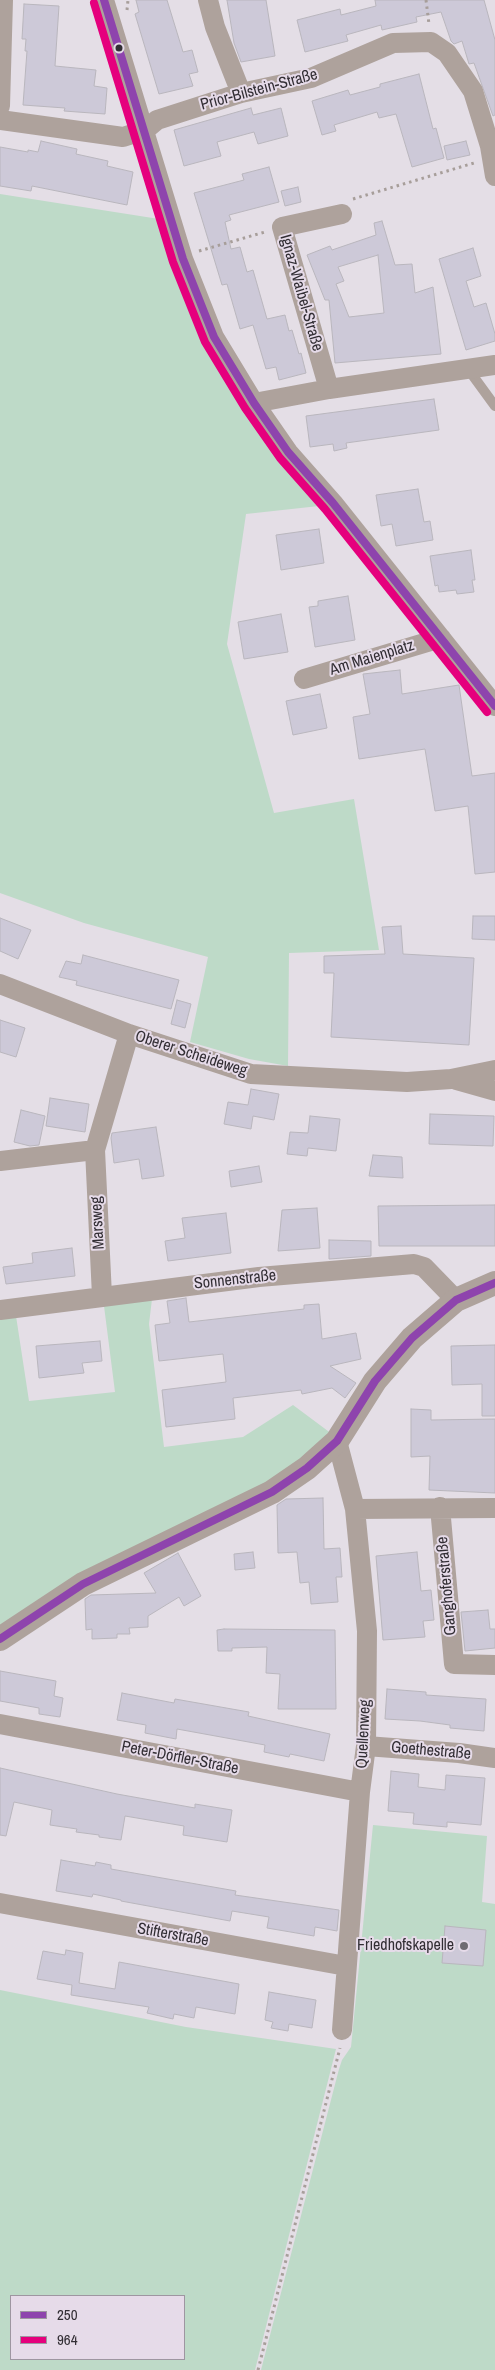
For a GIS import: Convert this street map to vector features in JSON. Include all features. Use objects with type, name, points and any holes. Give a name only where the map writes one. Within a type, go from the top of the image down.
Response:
[{"type":"street","points":[[0,106],[3,0]]},
{"type":"street","points":[[104,0],[183,259],[214,337],[254,403],[288,452],[333,504],[495,706]]},
{"type":"street","points":[[208,0],[215,27],[241,93]]},
{"type":"street","points":[[431,42],[448,53],[473,91],[494,166]]},
{"type":"street","name":"Prior-Bilstein-Straße","points":[[0,120],[123,137],[144,130],[157,120],[241,93],[311,78],[393,43],[431,42]]},
{"type":"street","name":"Ignaz-Waibel-Straße","points":[[329,389],[282,227],[342,214]]},
{"type":"street","points":[[254,403],[329,389],[495,365]]},
{"type":"street","name":"Am Maienplatz","points":[[304,679],[441,638]]},
{"type":"street","name":"Oberer Scheideweg","points":[[0,984],[130,1034],[251,1074],[407,1082],[451,1079],[495,1070]]},
{"type":"street","name":"Marsweg","points":[[102,1296],[95,1150],[130,1034]]},
{"type":"street","name":"Oberer Scheideweg","points":[[451,1079],[495,1091]]},
{"type":"street","points":[[0,1161],[95,1150]]},
{"type":"street","name":"Sonnenstraße","points":[[0,1310],[259,1277],[414,1264],[428,1270],[456,1300]]},
{"type":"street","points":[[0,1639],[83,1584],[272,1492],[307,1468],[337,1441],[375,1381],[406,1345],[456,1300],[495,1283]]},
{"type":"street","name":"Quellenweg","points":[[337,1441],[355,1509],[367,1630],[366,1746],[360,1792],[342,2030]]},
{"type":"street","name":"Ganghoferstraße","points":[[440,1507],[445,1664],[495,1665]]},
{"type":"street","points":[[355,1509],[495,1508]]},
{"type":"street","name":"Peter-Dörfler-Straße","points":[[0,1724],[360,1792]]},
{"type":"street","name":"Goethestraße","points":[[366,1746],[459,1753],[495,1758]]},
{"type":"street","name":"Stifterstraße","points":[[0,1903],[346,1966]]},
{"type":"lane","points":[[468,369],[495,406]]},
{"type":"path","points":[[127,19],[128,0]]},
{"type":"path","points":[[426,0],[431,42]]},
{"type":"path","points":[[342,214],[346,201],[494,166]]},
{"type":"path","points":[[199,260],[196,252],[282,227]]},
{"type":"path","points":[[258,2370],[338,2060],[342,2030]]},
{"type":"green space","points":[[0,194],[159,219],[184,298],[200,335],[239,404],[280,459],[319,506],[246,514],[227,644],[274,813],[354,799],[379,950],[289,953],[288,1066],[249,1059],[190,1042],[208,957],[84,923],[0,893]]},
{"type":"green space","points":[[152,1299],[149,1324],[164,1447],[243,1437],[293,1405],[332,1434],[269,1485],[0,1627],[0,1318],[16,1316],[29,1401],[115,1392],[104,1306]]},
{"type":"green space","points":[[373,1825],[487,1836],[482,1902],[495,1904],[495,2370],[261,2370],[339,2069],[342,2060],[351,2047]]},
{"type":"green space","points":[[0,1990],[186,2027],[336,2049],[255,2370],[0,2370]]},
{"type":"building","points":[[136,0],[167,0],[183,52],[192,50],[198,72],[189,74],[193,86],[159,94],[135,14],[139,12]]},
{"type":"building","points":[[227,0],[266,0],[275,56],[241,62],[234,43]]},
{"type":"building","points":[[375,0],[484,0],[495,40],[495,115],[493,116],[474,63],[469,64],[462,41],[454,44],[451,41],[441,12],[416,17],[417,22],[382,30],[381,25],[346,35],[348,41],[305,52],[297,20],[340,9],[341,15],[376,6]]},
{"type":"building","points":[[24,4],[59,6],[55,66],[96,70],[94,86],[107,88],[105,114],[64,111],[65,108],[23,105],[27,51],[25,51],[26,39],[22,39]]},
{"type":"building","points":[[419,74],[433,129],[436,128],[444,158],[412,167],[396,114],[379,118],[377,112],[334,125],[336,131],[322,135],[312,101],[348,90],[350,95],[380,87],[380,84]]},
{"type":"building","points":[[251,108],[253,115],[281,108],[288,136],[258,144],[254,132],[217,142],[221,156],[184,166],[174,130]]},
{"type":"building","points":[[41,141],[77,149],[76,154],[108,161],[107,166],[133,172],[127,205],[32,186],[31,191],[0,186],[0,147],[38,152]]},
{"type":"building","points":[[466,141],[470,155],[447,160],[444,146]]},
{"type":"building","points":[[269,167],[279,202],[229,215],[231,220],[225,222],[231,249],[240,247],[247,272],[253,270],[267,319],[285,315],[289,331],[292,330],[299,354],[301,353],[306,373],[279,380],[276,367],[266,369],[253,325],[240,329],[227,284],[222,285],[194,193],[244,180],[242,174]]},
{"type":"building","points":[[298,187],[301,202],[285,206],[281,191]]},
{"type":"building","points":[[382,221],[395,265],[412,264],[415,293],[433,287],[441,354],[335,363],[329,300],[325,300],[307,255],[330,246],[332,250],[376,235],[374,223]],"holes":[[[378,255],[384,313],[349,317],[336,284],[344,281],[338,267]]]},
{"type":"building","points":[[473,248],[481,276],[466,281],[474,307],[486,303],[495,334],[495,341],[466,350],[439,259]]},
{"type":"building","points":[[434,399],[439,430],[346,443],[347,448],[334,451],[333,444],[310,447],[306,416]]},
{"type":"building","points":[[418,489],[424,522],[430,521],[433,540],[396,546],[392,524],[381,526],[376,495]]},
{"type":"building","points":[[319,529],[324,563],[281,570],[276,535]]},
{"type":"building","points":[[471,550],[475,580],[472,580],[474,592],[457,594],[456,590],[439,592],[438,585],[435,586],[430,556]]},
{"type":"building","points":[[348,596],[355,640],[315,647],[309,607],[318,606],[318,601]]},
{"type":"building","points":[[281,614],[288,652],[244,659],[238,622]]},
{"type":"building","points":[[400,670],[402,694],[459,685],[472,776],[495,773],[495,872],[475,874],[468,806],[435,811],[425,749],[359,759],[353,717],[370,714],[363,674]]},
{"type":"building","points":[[320,694],[327,728],[293,735],[286,701]]},
{"type":"building","points":[[473,916],[495,916],[495,940],[472,939]]},
{"type":"building","points":[[0,918],[31,930],[18,959],[0,951]]},
{"type":"building","points":[[401,926],[403,954],[474,958],[469,1045],[331,1037],[334,973],[324,973],[324,956],[385,954],[382,927]]},
{"type":"building","points":[[83,955],[179,980],[171,1009],[76,985],[77,981],[59,977],[66,961],[81,964]]},
{"type":"building","points":[[177,1000],[191,1004],[185,1028],[171,1024]]},
{"type":"building","points":[[0,1020],[25,1028],[16,1057],[0,1052]]},
{"type":"building","points":[[251,1089],[279,1094],[274,1120],[253,1116],[251,1129],[224,1124],[228,1102],[248,1105]]},
{"type":"building","points":[[50,1098],[89,1104],[85,1132],[46,1126]]},
{"type":"building","points":[[21,1110],[45,1116],[39,1145],[30,1146],[14,1142]]},
{"type":"building","points":[[430,1114],[494,1116],[493,1146],[429,1144]]},
{"type":"building","points":[[310,1116],[340,1119],[336,1151],[308,1148],[307,1156],[287,1154],[290,1132],[308,1133]]},
{"type":"building","points":[[156,1127],[164,1176],[142,1179],[139,1159],[114,1163],[112,1133]]},
{"type":"building","points":[[373,1155],[402,1157],[403,1178],[369,1176]]},
{"type":"building","points":[[259,1166],[262,1182],[231,1187],[229,1171]]},
{"type":"building","points":[[495,1205],[495,1246],[379,1246],[378,1206]]},
{"type":"building","points":[[317,1208],[320,1248],[278,1251],[282,1210]]},
{"type":"building","points":[[226,1213],[231,1253],[168,1261],[165,1241],[185,1238],[182,1218]]},
{"type":"building","points":[[329,1240],[371,1241],[371,1256],[329,1259]]},
{"type":"building","points":[[72,1248],[75,1276],[6,1284],[3,1267],[33,1263],[32,1253]]},
{"type":"building","points":[[186,1298],[189,1322],[304,1309],[304,1305],[319,1304],[322,1339],[356,1333],[361,1359],[330,1366],[356,1383],[345,1398],[332,1388],[302,1394],[301,1390],[233,1398],[235,1419],[166,1427],[162,1390],[226,1382],[223,1354],[159,1361],[155,1325],[170,1323],[167,1301]]},
{"type":"building","points":[[100,1341],[102,1361],[82,1363],[84,1373],[39,1378],[36,1346]]},
{"type":"building","points":[[495,1345],[495,1416],[482,1416],[482,1384],[452,1385],[451,1346]]},
{"type":"building","points":[[411,1409],[431,1410],[431,1420],[495,1419],[495,1493],[429,1490],[430,1456],[411,1457]]},
{"type":"building","points":[[323,1498],[324,1549],[340,1548],[342,1577],[336,1577],[338,1602],[311,1604],[309,1582],[300,1583],[297,1552],[278,1553],[277,1505],[286,1499]]},
{"type":"building","points":[[253,1552],[255,1568],[235,1570],[234,1554]]},
{"type":"building","points":[[417,1552],[421,1591],[431,1590],[434,1620],[423,1621],[425,1637],[383,1640],[376,1556]]},
{"type":"building","points":[[178,1553],[201,1596],[184,1606],[179,1597],[148,1616],[148,1627],[129,1628],[130,1634],[117,1634],[117,1638],[92,1639],[92,1629],[86,1630],[85,1599],[91,1595],[156,1593],[144,1573]]},
{"type":"building","points":[[488,1610],[490,1629],[495,1629],[495,1648],[465,1651],[461,1612]]},
{"type":"building","points":[[217,1630],[335,1630],[336,1709],[278,1709],[280,1674],[266,1673],[267,1647],[232,1648],[232,1651],[218,1651]]},
{"type":"building","points":[[0,1671],[56,1681],[54,1696],[63,1698],[60,1717],[39,1714],[39,1708],[0,1701]]},
{"type":"building","points":[[387,1689],[426,1692],[426,1695],[486,1699],[484,1731],[450,1728],[450,1725],[420,1721],[385,1719]]},
{"type":"building","points":[[122,1693],[174,1703],[175,1699],[249,1712],[248,1716],[330,1734],[324,1761],[290,1754],[289,1757],[264,1752],[265,1745],[177,1729],[176,1739],[145,1733],[146,1725],[117,1720]]},
{"type":"building","points":[[0,1768],[117,1794],[195,1808],[195,1804],[232,1810],[227,1842],[183,1835],[184,1826],[125,1816],[121,1840],[99,1837],[99,1835],[76,1832],[77,1829],[50,1825],[52,1810],[14,1802],[6,1836],[0,1835]]},
{"type":"building","points":[[391,1771],[419,1774],[418,1787],[445,1790],[446,1775],[485,1778],[481,1825],[447,1822],[447,1827],[413,1824],[414,1813],[388,1811]]},
{"type":"building","points":[[61,1860],[95,1866],[96,1862],[111,1865],[111,1869],[236,1891],[235,1895],[339,1910],[337,1931],[315,1927],[314,1936],[267,1928],[269,1917],[232,1911],[230,1921],[93,1894],[92,1897],[56,1891]]},
{"type":"building","name":"Friedhofskapelle","points":[[445,1926],[486,1930],[483,1966],[442,1963]]},
{"type":"building","points":[[66,1950],[83,1953],[79,1983],[115,1989],[119,1962],[239,1984],[235,2014],[196,2007],[194,2018],[174,2014],[173,2019],[147,2013],[149,2007],[71,1995],[72,1985],[37,1979],[43,1951],[65,1955]]},
{"type":"building","points":[[269,1992],[316,2000],[312,2028],[289,2024],[288,2031],[271,2028],[273,2022],[265,2020]]},
{"type":"transit line","name":"250","points":[[104,0],[183,259],[214,337],[254,403],[288,452],[333,503],[495,706]]},
{"type":"transit line","name":"964","points":[[94,3],[173,262],[205,342],[245,408],[280,458],[325,509],[487,712]]},
{"type":"transit line","name":"250","points":[[0,1639],[83,1584],[272,1492],[307,1468],[337,1441],[375,1381],[412,1338],[456,1300],[495,1283]]},
{"type":"place","name":"Friedhofskapelle","points":[[464,1946]]}]
